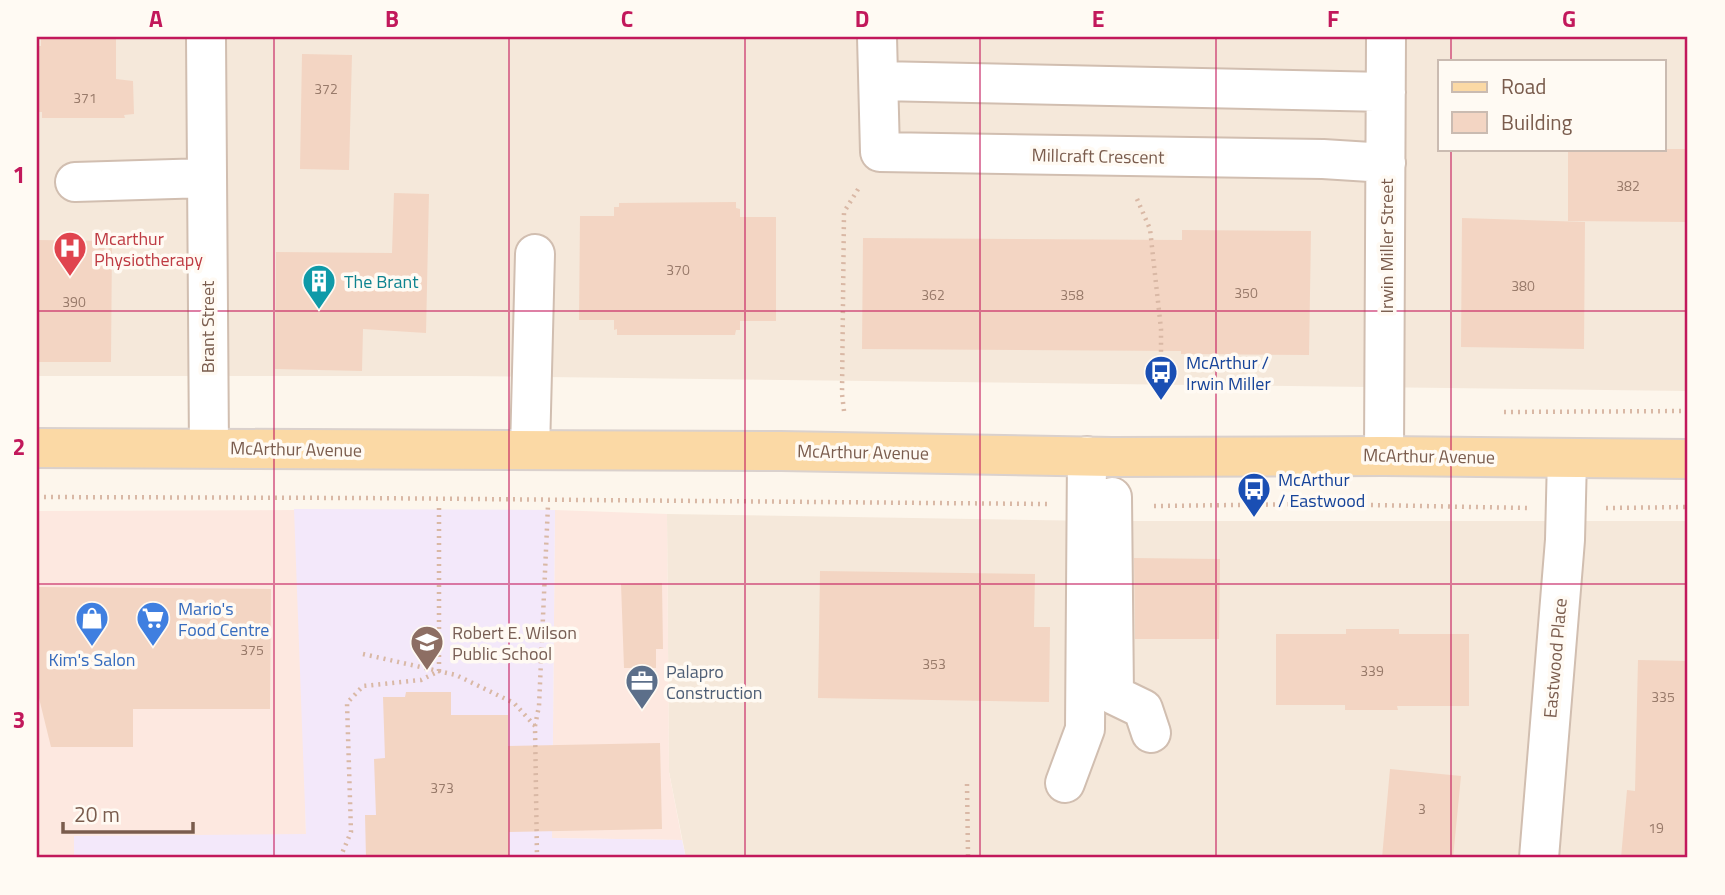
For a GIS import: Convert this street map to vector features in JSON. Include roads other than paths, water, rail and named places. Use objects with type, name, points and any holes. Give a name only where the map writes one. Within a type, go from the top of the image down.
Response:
[{"type":"main road","name":"McArthur Avenue","points":[[37,448],[1688,459]]},
{"type":"street","name":"Brant Street","points":[[206,37],[209,449]]},
{"type":"street","points":[[877,37],[879,82],[1386,92]]},
{"type":"street","name":"Irwin Miller Street","points":[[1384,456],[1386,37]]},
{"type":"street","name":"Millcraft Crescent","points":[[879,82],[880,152],[1323,159],[1386,163]]},
{"type":"street","points":[[75,182],[207,178]]},
{"type":"street","points":[[530,450],[535,254]]},
{"type":"street","points":[[1065,783],[1084,729],[1099,505],[1099,456]]},
{"type":"street","name":"Eastwood Place","points":[[1539,858],[1565,540],[1567,458]]},
{"type":"street","points":[[1099,505],[1114,695],[1143,709],[1151,733]]},
{"type":"place","name":"Mcarthur Physiotherapy","points":[[70,278]]},
{"type":"place","name":"The Brant","points":[[319,311]]},
{"type":"place","name":"McArthur / Irwin Miller","points":[[1161,402]]},
{"type":"place","name":"McArthur / Eastwood","points":[[1254,519]]},
{"type":"place","name":"Kim's Salon","points":[[92,648]]},
{"type":"place","name":"Mario's Food Centre","points":[[153,648]]},
{"type":"place","name":"Robert E. Wilson Public School","points":[[427,672]]},
{"type":"place","name":"Palapro Construction","points":[[642,711]]}]
